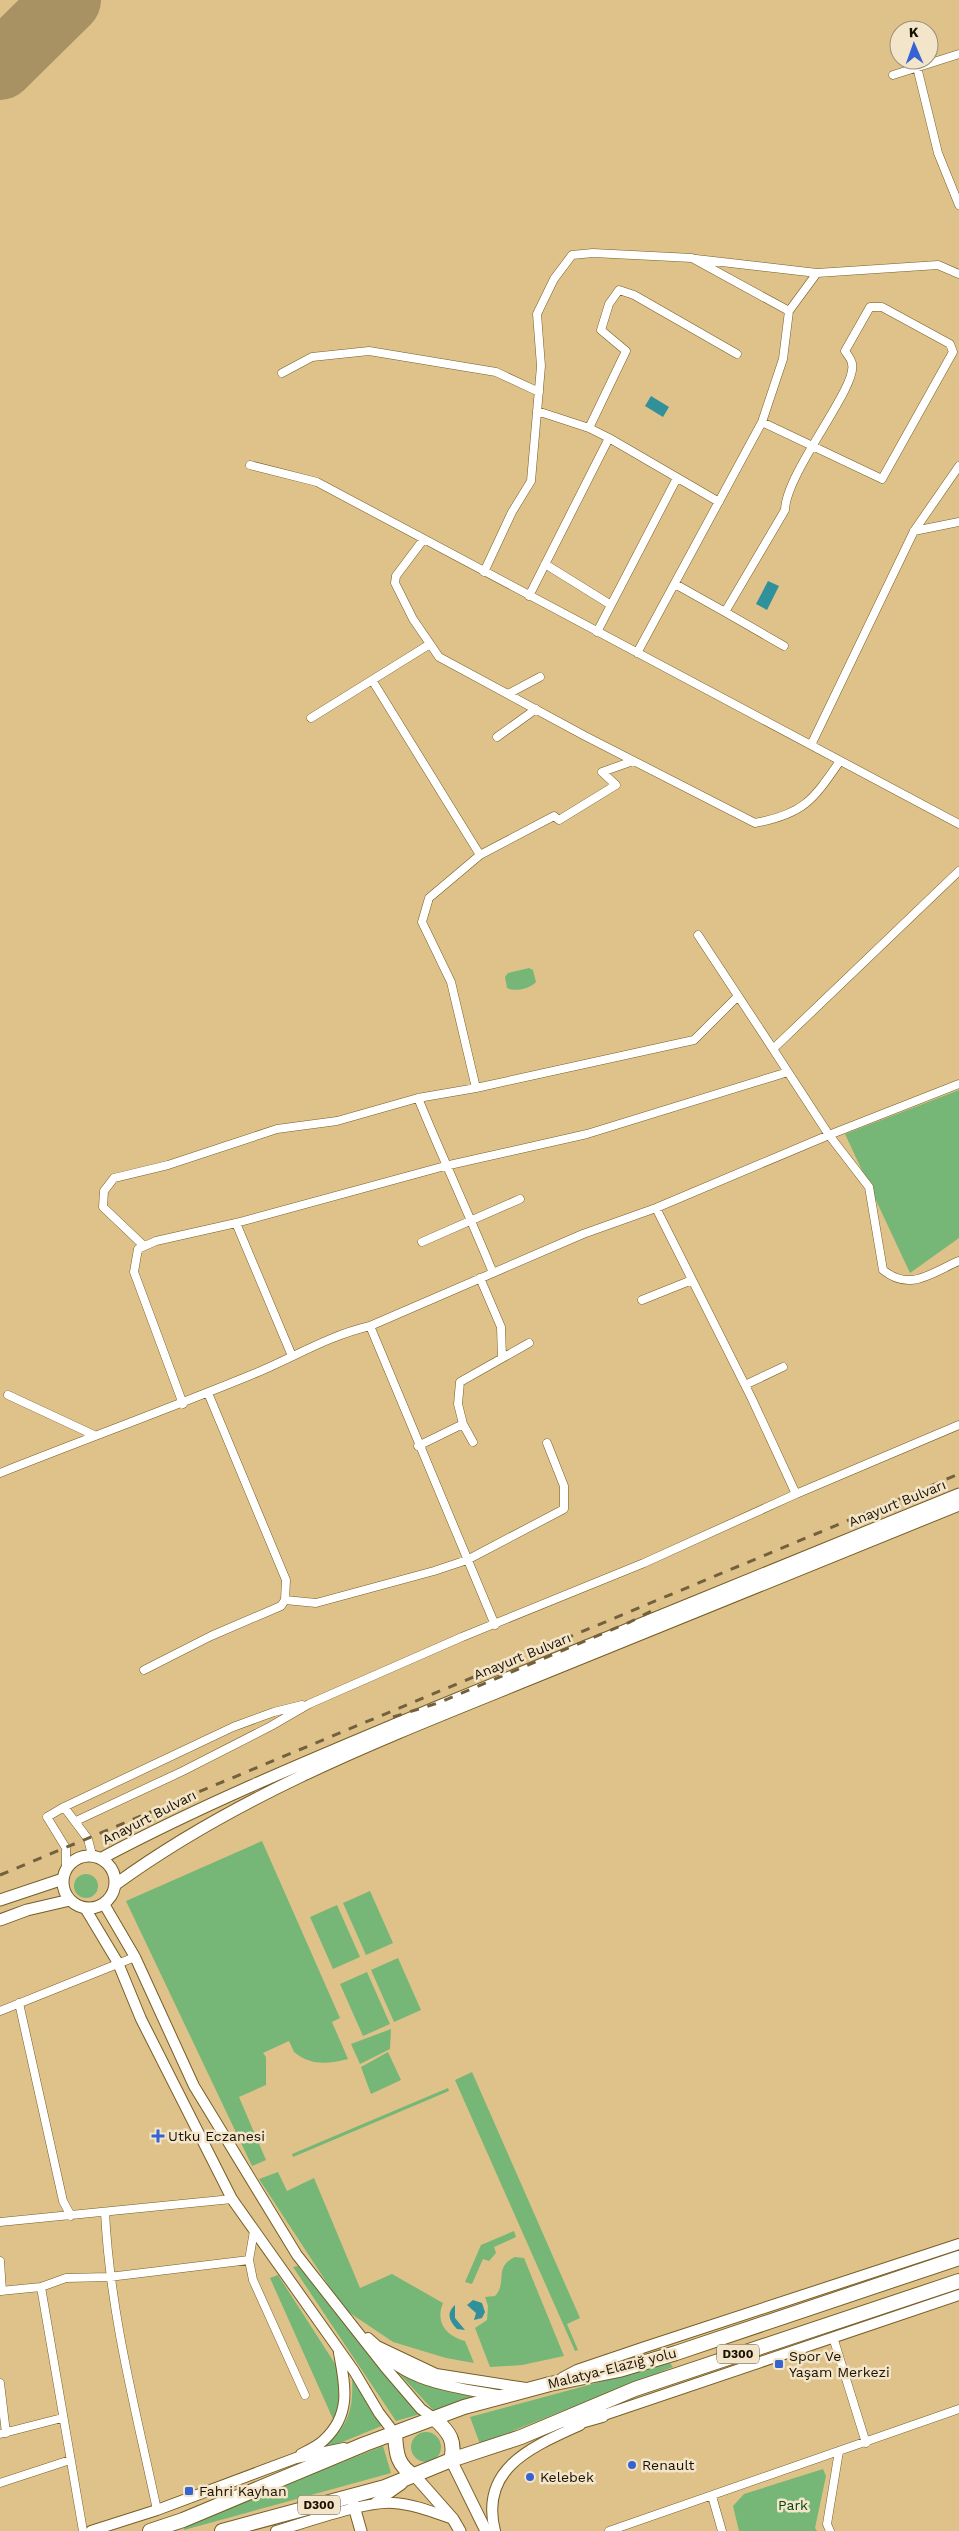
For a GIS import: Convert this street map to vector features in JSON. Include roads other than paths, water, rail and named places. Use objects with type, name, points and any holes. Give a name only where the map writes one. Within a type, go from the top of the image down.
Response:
[{"type":"highway","name":"Malatya-Elazığ yolu","points":[[435,2419],[464,2407],[550,2384],[619,2370],[676,2353],[959,2258]]},
{"type":"highway","name":"Malatya-Elazığ yolu","points":[[451,2460],[521,2437],[634,2389],[959,2281]]},
{"type":"highway","points":[[521,2437],[602,2415]]},
{"type":"highway","points":[[150,2531],[183,2520],[365,2444],[435,2419],[450,2435],[453,2452],[451,2460],[415,2476],[400,2464],[396,2455],[395,2434]]},
{"type":"highway","name":"D300","points":[[222,2531],[352,2503],[415,2476]]},
{"type":"main road","name":"Anayurt Bulvarı","points":[[97,1857],[281,1772],[730,1586],[959,1494]]},
{"type":"main road","name":"Anayurt Bulvarı","points":[[116,1884],[163,1850],[204,1826],[341,1756],[959,1505]]},
{"type":"main road","points":[[0,1900],[64,1873],[76,1859],[97,1857],[113,1870],[116,1884],[114,1891],[104,1904],[85,1908],[70,1900],[64,1891],[64,1873]]},
{"type":"main road","points":[[0,1920],[26,1910],[70,1900]]},
{"type":"main road","points":[[451,2460],[486,2531]]},
{"type":"main road","points":[[415,2476],[453,2519],[460,2531]]},
{"type":"main road","points":[[352,2503],[361,2531]]},
{"type":"street","points":[[939,61],[959,54]]},
{"type":"street","points":[[893,75],[910,70]]},
{"type":"street","points":[[917,70],[938,153],[959,206]]},
{"type":"street","points":[[484,572],[512,512],[531,481],[541,366],[538,314],[554,279],[572,255],[594,253],[692,258],[817,273],[938,265],[959,274]]},
{"type":"street","points":[[692,258],[789,311]]},
{"type":"street","points":[[637,653],[762,422],[783,359],[789,311],[817,273]]},
{"type":"street","points":[[589,428],[626,351],[601,330],[609,304],[619,290],[634,296],[738,354]]},
{"type":"street","points":[[725,612],[785,510],[786,497],[812,445],[850,380],[853,365],[845,351],[870,308],[882,307],[950,344],[953,352],[882,479],[812,445],[762,422]]},
{"type":"street","points":[[282,373],[312,357],[369,351],[496,372],[539,392]]},
{"type":"street","points":[[537,411],[589,428],[719,502]]},
{"type":"street","points":[[529,596],[609,438]]},
{"type":"street","points":[[250,465],[317,482],[959,824]]},
{"type":"street","points":[[811,745],[914,531],[959,466]]},
{"type":"street","points":[[597,632],[677,478]]},
{"type":"street","points":[[914,531],[959,522]]},
{"type":"street","points":[[423,540],[396,576],[395,582],[413,619],[439,657],[633,761],[755,823],[782,818],[814,799],[840,761]]},
{"type":"street","points":[[545,564],[611,605]]},
{"type":"street","points":[[676,584],[784,646]]},
{"type":"street","points":[[311,718],[430,644]]},
{"type":"street","points":[[508,694],[540,677]]},
{"type":"street","points":[[372,680],[480,854]]},
{"type":"street","points":[[497,737],[536,709]]},
{"type":"street","points":[[476,1088],[451,982],[422,922],[429,898],[480,854],[554,816],[559,820],[616,786],[602,772],[633,761]]},
{"type":"street","points":[[773,1050],[959,871]]},
{"type":"street","points":[[698,935],[829,1135],[869,1187],[883,1270],[893,1278],[912,1282],[959,1261]]},
{"type":"street","points":[[144,1246],[103,1208],[104,1191],[114,1178],[168,1165],[277,1129],[337,1121],[418,1098],[476,1088],[694,1040],[738,996]]},
{"type":"street","points":[[182,1404],[134,1272],[138,1250],[144,1246],[156,1241],[236,1223],[445,1166],[586,1134],[788,1072]]},
{"type":"street","points":[[0,1473],[94,1435],[182,1404],[272,1367],[349,1331],[370,1326],[583,1234],[656,1208],[829,1135],[959,1084]]},
{"type":"street","points":[[418,1098],[445,1166],[472,1221],[493,1273]]},
{"type":"street","points":[[422,1242],[520,1199]]},
{"type":"street","points":[[656,1208],[745,1385],[796,1494]]},
{"type":"street","points":[[236,1223],[292,1356]]},
{"type":"street","points":[[480,1278],[501,1327],[502,1358]]},
{"type":"street","points":[[642,1300],[692,1280]]},
{"type":"street","points":[[370,1326],[418,1446],[449,1513],[494,1625]]},
{"type":"street","points":[[473,1442],[463,1424],[458,1404],[460,1382],[529,1343]]},
{"type":"street","points":[[745,1385],[783,1367]]},
{"type":"street","points":[[144,1670],[211,1636],[281,1606],[286,1600],[286,1580],[208,1393]]},
{"type":"street","points":[[8,1395],[94,1435]]},
{"type":"street","points":[[418,1446],[463,1424]]},
{"type":"street","points":[[76,1821],[183,1771],[271,1726],[309,1704],[644,1563],[796,1494],[959,1425]]},
{"type":"street","points":[[286,1600],[316,1603],[434,1571],[467,1560],[564,1509],[564,1486],[547,1443]]},
{"type":"street","points":[[64,1873],[66,1848],[48,1817],[64,1807],[233,1727],[274,1712],[309,1704]]},
{"type":"street","points":[[64,1807],[88,1839],[97,1857]]},
{"type":"street","points":[[104,1904],[135,1957],[188,2076],[211,2117],[297,2255],[346,2319],[421,2409],[435,2419]]},
{"type":"street","points":[[85,1908],[118,1964],[141,2018],[232,2199],[354,2371],[378,2413],[395,2434]]},
{"type":"street","points":[[0,2011],[135,1957]]},
{"type":"street","points":[[18,2003],[63,2201],[71,2216]]},
{"type":"street","points":[[0,2222],[232,2199]]},
{"type":"street","points":[[105,2212],[109,2277],[115,2318],[157,2510]]},
{"type":"street","points":[[254,2231],[249,2260],[253,2280],[305,2395]]},
{"type":"street","points":[[550,2384],[586,2367],[959,2244]]},
{"type":"street","points":[[0,2261],[1,2291],[41,2288],[66,2278],[109,2277],[249,2260]]},
{"type":"street","points":[[41,2288],[83,2531]]},
{"type":"street","points":[[495,2531],[490,2508],[494,2488],[503,2472],[527,2452],[549,2440],[602,2415],[959,2295]]},
{"type":"street","points":[[346,2319],[377,2346],[390,2362],[410,2372],[456,2387],[505,2396]]},
{"type":"street","points":[[833,2337],[866,2443]]},
{"type":"street","points":[[377,2346],[436,2374],[532,2389]]},
{"type":"street","points":[[296,2458],[324,2440],[340,2417],[346,2397],[338,2348]]},
{"type":"street","points":[[0,2383],[3,2433],[62,2418]]},
{"type":"street","points":[[610,2531],[959,2409]]},
{"type":"street","points":[[92,2531],[157,2510],[296,2458],[365,2444]]},
{"type":"street","points":[[830,2531],[827,2524],[839,2451]]},
{"type":"street","points":[[0,2483],[70,2460]]},
{"type":"street","points":[[374,2504],[415,2476]]},
{"type":"street","points":[[712,2496],[722,2531]]},
{"type":"street","points":[[276,2531],[352,2503],[399,2504],[425,2509],[453,2519]]},
{"type":"water","points":[[651,396],[669,407],[663,417],[645,406]]},
{"type":"water","points":[[768,581],[779,586],[767,610],[756,604]]},
{"type":"water","points":[[473,2300],[482,2303],[485,2312],[482,2318],[474,2320],[476,2313],[467,2305]]},
{"type":"water","points":[[455,2305],[455,2318],[465,2330],[457,2329],[450,2320],[450,2311]]},
{"type":"railway","points":[[0,1875],[959,1474]]},
{"type":"railway","points":[[393,1717],[438,1703],[630,1622],[659,1607]]},
{"type":"place","name":"Utku Eczanesi","points":[[158,2136]]},
{"type":"place","name":"Spor Ve Yaşam Merkezi","points":[[779,2364]]},
{"type":"place","name":"Renault","points":[[632,2465]]},
{"type":"place","name":"Kelebek","points":[[530,2477]]},
{"type":"place","name":"Fahri Kayhan","points":[[189,2491]]},
{"type":"park label","name":"Park","points":[[793,2505]]}]
